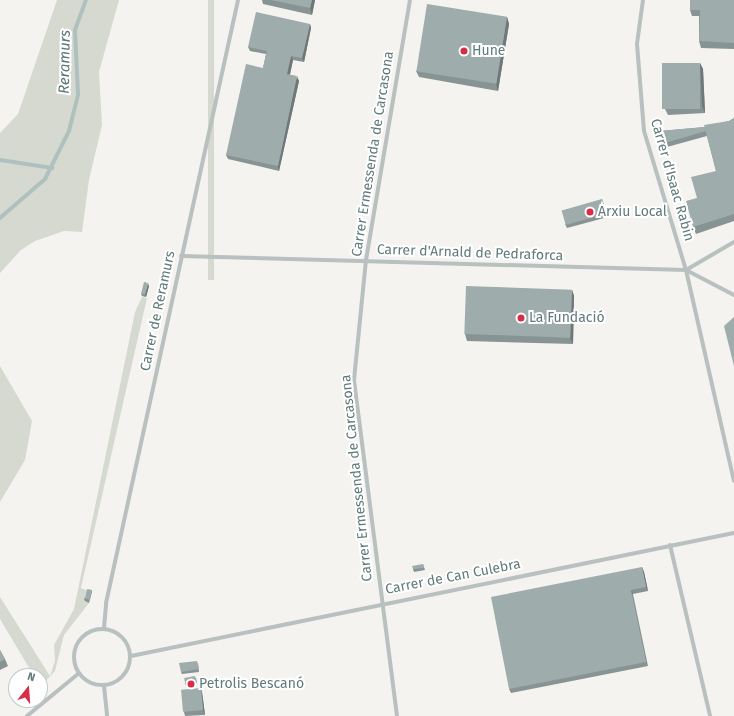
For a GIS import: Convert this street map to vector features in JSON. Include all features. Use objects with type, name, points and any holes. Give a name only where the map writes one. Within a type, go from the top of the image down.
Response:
[{"type":"street","name":"Carrer de Reramurs","points":[[104,628],[181,256],[238,0]]},
{"type":"street","name":"Carrer Ermessenda de Carcasona","points":[[397,716],[354,380],[366,260],[410,0]]},
{"type":"street","name":"Carrer d'Isaac Rabin","points":[[643,0],[637,44],[644,131],[686,270],[734,481]]},
{"type":"street","points":[[686,270],[734,242]]},
{"type":"street","name":"Carrer d'Arnald de Pedraforca","points":[[181,256],[686,270]]},
{"type":"street","points":[[686,270],[734,295]]},
{"type":"street","name":"Carrer de Can Culebra","points":[[131,656],[382,602],[734,533]]},
{"type":"street","points":[[670,545],[710,716]]},
{"type":"street","points":[[104,628],[121,636],[128,643],[131,656],[126,674],[114,684],[104,686],[88,683],[78,674],[73,653],[80,637],[104,628]]},
{"type":"street","points":[[27,716],[78,674]]},
{"type":"street","points":[[104,686],[107,716]]},
{"type":"shaded area","points":[[57,0],[119,0],[99,72],[102,125],[89,180],[82,232],[64,231],[35,241],[21,250],[0,273],[0,133],[18,114]]},
{"type":"shaded area","points":[[208,0],[214,0],[214,280],[208,280]]},
{"type":"shaded area","points":[[142,297],[147,298],[81,588],[88,591],[89,603],[64,635],[55,671],[48,678],[48,673],[50,676],[55,661],[54,645],[74,609],[135,312]]},
{"type":"shaded area","points":[[0,366],[32,421],[25,460],[0,502]]},
{"type":"shaded area","points":[[0,597],[45,668],[29,668],[0,619]]},
{"type":"building","points":[[271,0],[312,0],[310,8]]},
{"type":"building","points":[[690,0],[734,0],[734,43],[699,41],[700,10],[690,10]]},
{"type":"building","name":"Hune","points":[[427,4],[507,17],[496,84],[416,71]]},
{"type":"building","points":[[256,12],[310,24],[302,58],[291,56],[287,74],[297,76],[278,166],[226,155],[246,64],[263,68],[267,51],[248,47]]},
{"type":"building","points":[[662,63],[700,63],[700,109],[662,109]]},
{"type":"building","points":[[734,118],[734,214],[693,227],[686,201],[697,198],[691,177],[716,171],[704,125],[729,121]]},
{"type":"building","points":[[705,127],[706,131],[665,143],[660,131]]},
{"type":"building","points":[[602,199],[606,213],[566,225],[562,211]]},
{"type":"building","points":[[144,282],[148,283],[145,295],[141,294]]},
{"type":"building","name":"La Fundació","points":[[466,286],[572,290],[570,338],[464,334]]},
{"type":"building","points":[[734,317],[734,366],[724,326]]},
{"type":"building","points":[[423,564],[424,568],[413,569],[412,566]]},
{"type":"building","points":[[642,567],[646,587],[631,590],[646,662],[509,689],[491,597]]},
{"type":"building","points":[[87,589],[92,590],[90,600],[85,599]]},
{"type":"building","points":[[0,650],[5,659],[0,662]]},
{"type":"building","points":[[197,661],[199,669],[181,672],[179,663]]},
{"type":"building","points":[[195,676],[196,681],[185,683],[184,678]]},
{"type":"building","points":[[201,688],[203,710],[183,712],[181,690]]},
{"type":"waterway","name":"Reramurs","points":[[0,218],[45,179],[69,131],[78,94],[75,30],[86,0]]},
{"type":"waterway","points":[[0,160],[52,168]]},
{"type":"place","name":"Hune","points":[[464,51]]},
{"type":"place","name":"Arxiu Local","points":[[590,212]]},
{"type":"place","name":"La Fundació","points":[[521,318]]},
{"type":"place","name":"Petrolis Bescanó","points":[[191,684]]}]
